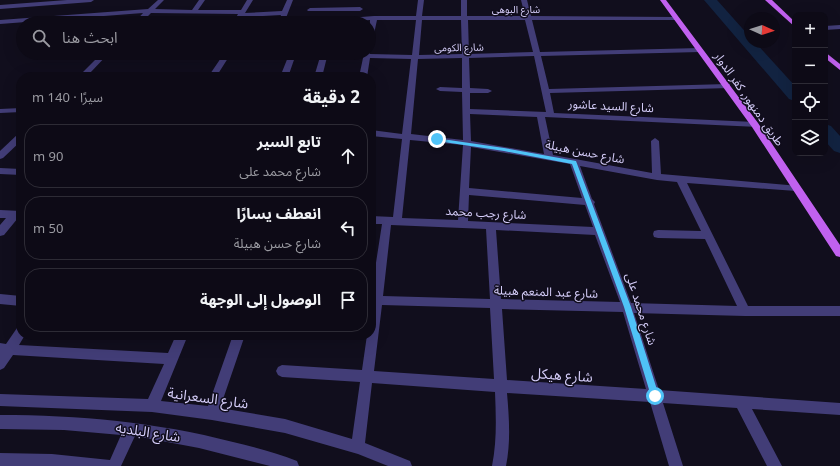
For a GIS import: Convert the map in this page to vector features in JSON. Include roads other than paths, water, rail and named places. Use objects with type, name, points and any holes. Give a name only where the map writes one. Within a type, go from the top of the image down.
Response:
[{"type":"main road","name":"طريق دمنهور, كفر الدوار","points":[[663,0],[755,125],[840,253]]},
{"type":"main road","points":[[768,0],[792,22]]},
{"type":"main road","points":[[828,57],[840,68]]},
{"type":"street","points":[[0,4],[3,0]]},
{"type":"street","points":[[0,7],[91,0]]},
{"type":"street","points":[[145,16],[161,0]]},
{"type":"street","points":[[194,11],[202,0]]},
{"type":"street","points":[[240,16],[250,0]]},
{"type":"street","points":[[284,16],[290,0]]},
{"type":"street","points":[[334,10],[337,0]]},
{"type":"street","points":[[376,291],[392,222],[407,136],[421,0]]},
{"type":"street","points":[[463,225],[467,143],[464,0]]},
{"type":"street","points":[[524,0],[551,114]]},
{"type":"street","points":[[358,16],[362,1]]},
{"type":"street","points":[[310,10],[360,9]]},
{"type":"street","points":[[82,16],[150,11],[285,13]]},
{"type":"street","name":"شارع البوهى","points":[[376,18],[675,18]]},
{"type":"street","points":[[0,22],[16,21]]},
{"type":"street","points":[[828,28],[840,28]]},
{"type":"street","name":"شارع الكومى","points":[[376,55],[415,57],[537,56],[700,50]]},
{"type":"street","points":[[87,72],[99,60]]},
{"type":"street","points":[[215,72],[223,60]]},
{"type":"street","points":[[286,72],[291,60]]},
{"type":"street","points":[[320,72],[323,60]]},
{"type":"street","points":[[363,72],[366,60]]},
{"type":"street","points":[[546,91],[727,86]]},
{"type":"street","points":[[440,89],[488,91]]},
{"type":"street","points":[[0,111],[16,110]]},
{"type":"street","name":"شارع السيد عاشور","points":[[466,111],[755,125]]},
{"type":"street","points":[[540,114],[549,158]]},
{"type":"street","name":"شارع حسن هبيلة","points":[[376,133],[467,143],[657,178],[796,188]]},
{"type":"street","points":[[0,156],[16,141]]},
{"type":"street","points":[[655,141],[657,178]]},
{"type":"street","name":"شارع محمد على","points":[[574,163],[590,202],[627,307],[676,466]]},
{"type":"street","points":[[0,170],[16,172]]},
{"type":"street","points":[[681,180],[745,311]]},
{"type":"street","points":[[465,191],[590,202]]},
{"type":"street","points":[[0,214],[16,214]]},
{"type":"street","points":[[0,232],[16,216]]},
{"type":"street","name":"شارع رجب محمد","points":[[376,220],[600,231]]},
{"type":"street","points":[[491,227],[503,424],[502,451],[499,466]]},
{"type":"street","points":[[658,234],[708,235]]},
{"type":"street","points":[[0,299],[16,299]]},
{"type":"street","name":"شارع عبد المنعم هبيلة","points":[[376,300],[745,311],[840,311]]},
{"type":"street","points":[[0,364],[5,349],[16,337]]},
{"type":"street","points":[[152,406],[180,340]]},
{"type":"street","points":[[212,413],[237,340]]},
{"type":"street","points":[[358,447],[370,340]]},
{"type":"street","points":[[5,349],[172,359]]},
{"type":"street","name":"شارع هيكل","points":[[282,371],[840,409]]},
{"type":"street","name":"شارع السعرانية","points":[[0,400],[152,406],[212,413],[285,426],[358,447],[405,466]]},
{"type":"street","points":[[741,402],[775,466]]},
{"type":"street","name":"شارع البلديه","points":[[0,422],[58,423],[131,429],[206,442],[292,466]]},
{"type":"street","points":[[114,466],[131,429]]},
{"type":"street","points":[[0,460],[107,466]]},
{"type":"waterway","points":[[710,0],[792,93]]},
{"type":"waterway","points":[[828,133],[840,147]]}]
